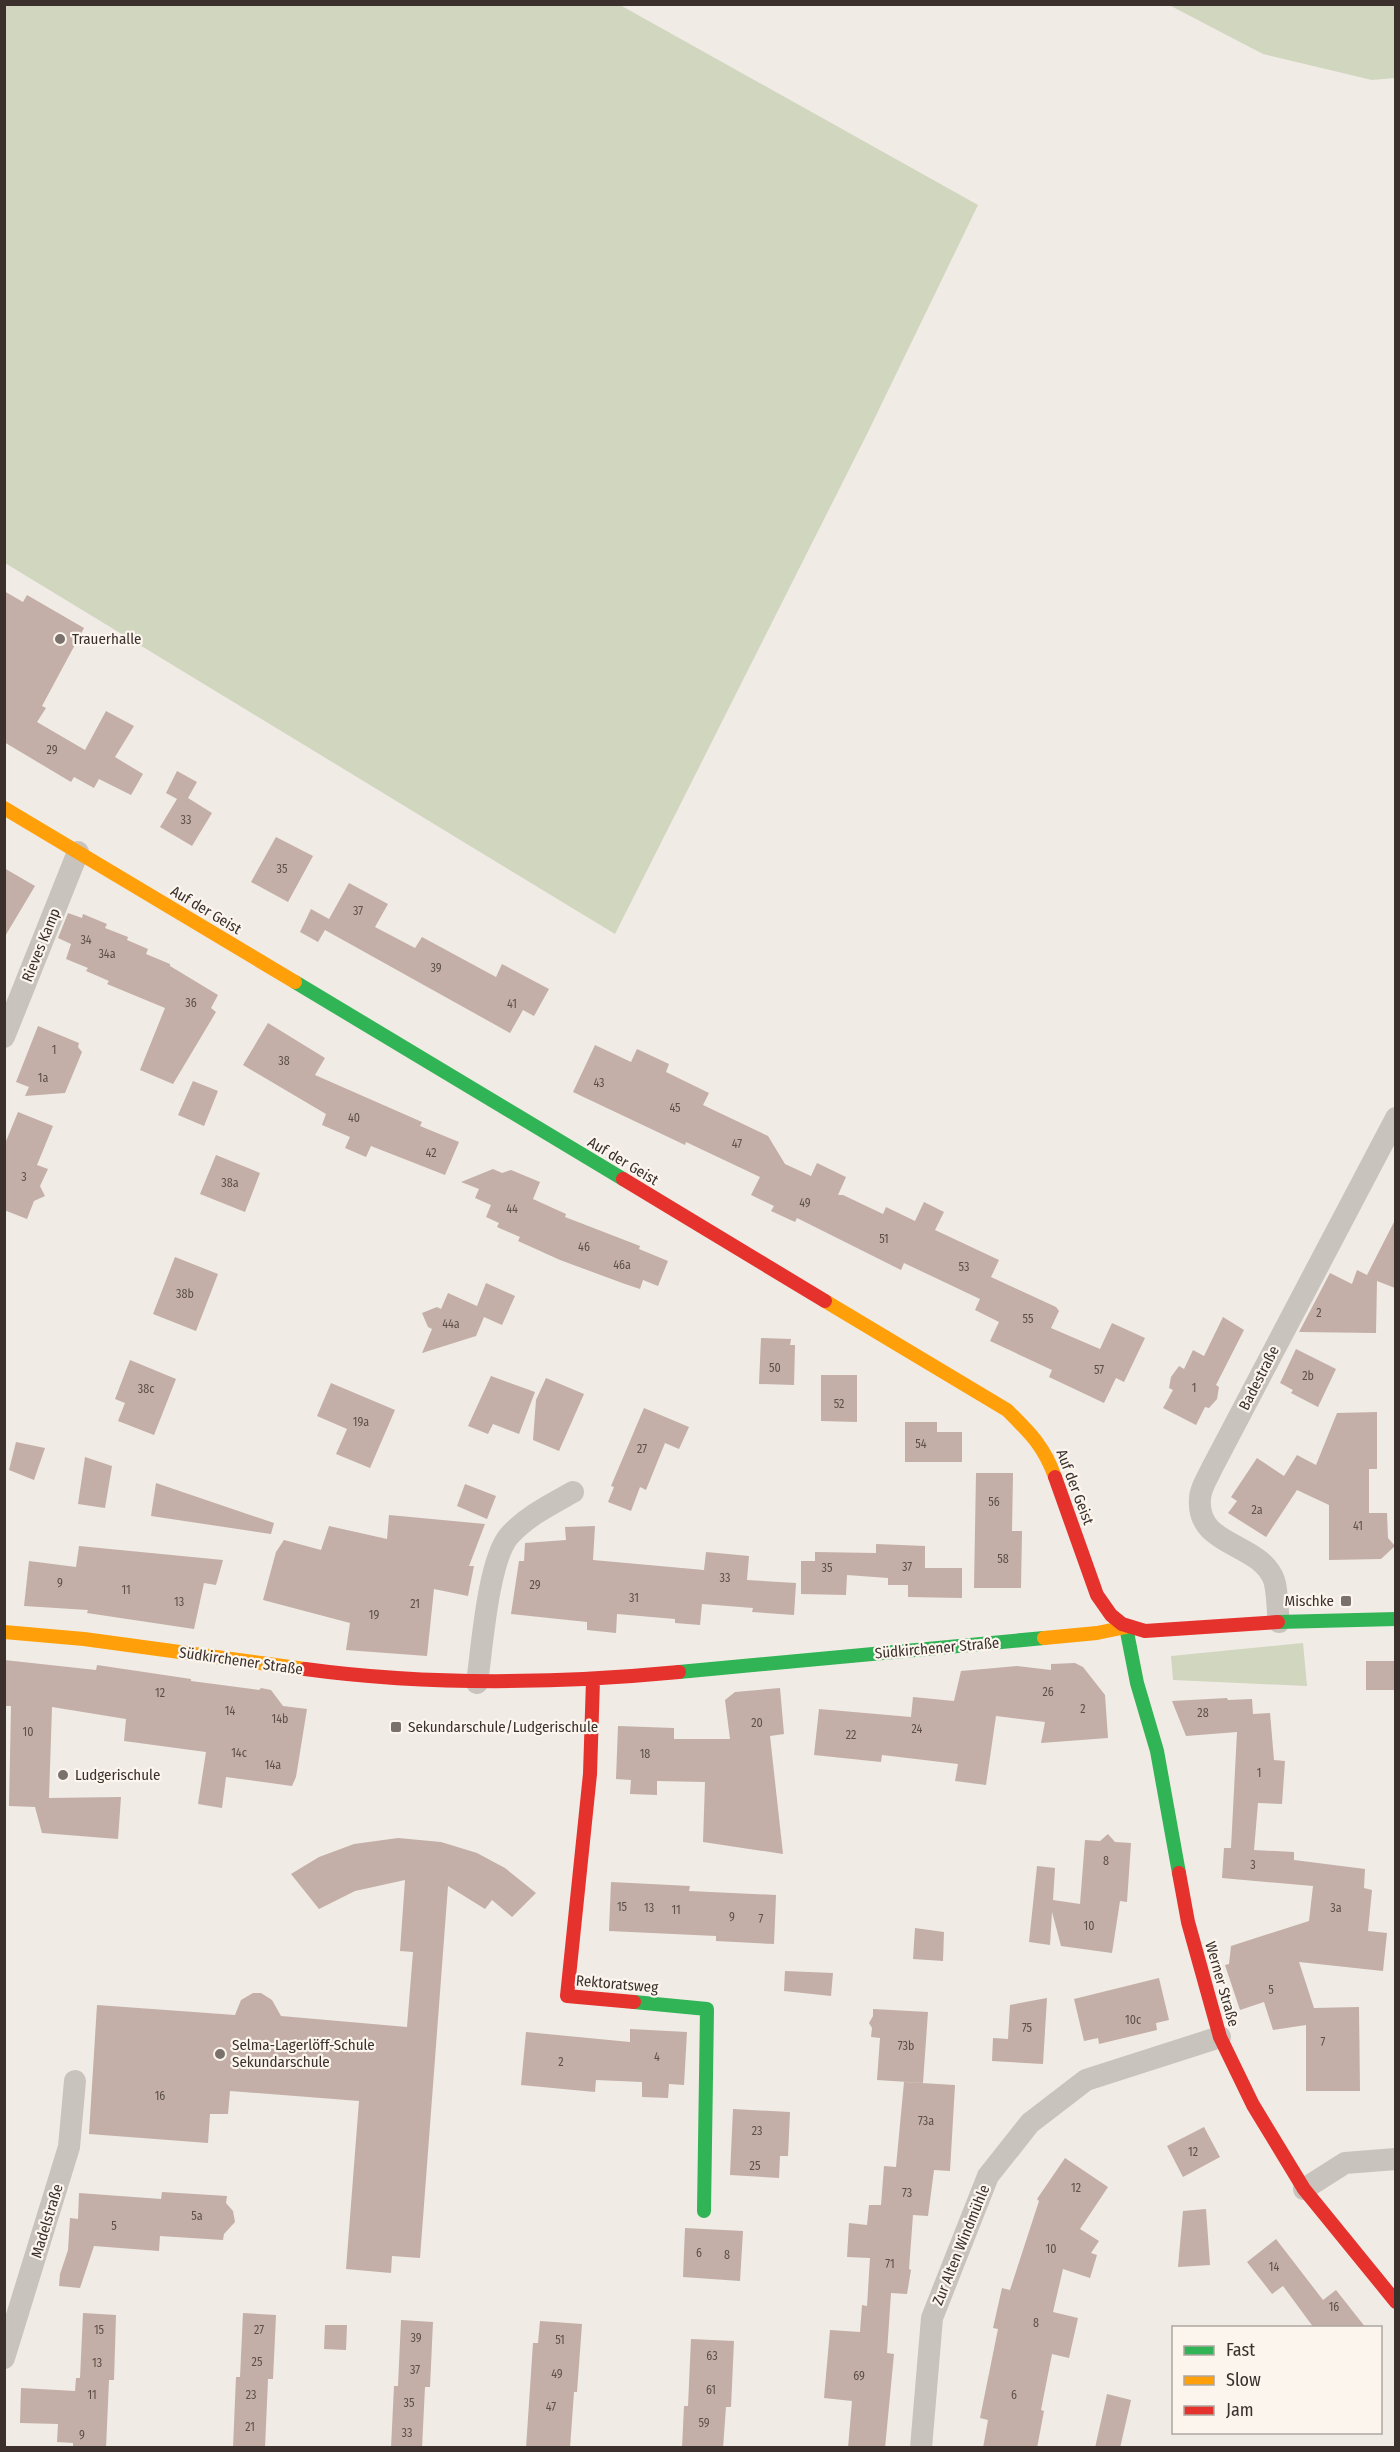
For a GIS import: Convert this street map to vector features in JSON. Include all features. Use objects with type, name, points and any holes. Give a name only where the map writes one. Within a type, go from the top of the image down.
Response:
[{"type":"street","name":"Auf der Geist","points":[[4,808],[1006,1410],[1032,1435],[1047,1455],[1097,1595],[1108,1615],[1126,1627]]},
{"type":"street","name":"Rieves Kamp","points":[[4,1037],[78,852]]},
{"type":"street","name":"Badestraße","points":[[1279,1622],[1274,1580],[1260,1561],[1209,1531],[1201,1514],[1200,1497],[1223,1448],[1395,1118]]},
{"type":"street","points":[[477,1683],[495,1562],[508,1537],[531,1515],[573,1492]]},
{"type":"street","name":"Südkirchener Straße","points":[[4,1632],[84,1639],[340,1674],[477,1683],[593,1680],[1097,1633],[1126,1627],[1135,1630],[1166,1630],[1279,1622],[1395,1619]]},
{"type":"street","name":"Werner Straße","points":[[1126,1627],[1137,1683],[1157,1751],[1188,1922],[1220,2037],[1253,2105],[1304,2189],[1395,2302]]},
{"type":"street","name":"Rektoratsweg","points":[[593,1680],[590,1774],[567,1996],[707,2009],[704,2211]]},
{"type":"street","name":"Zur Alten Windmühle","points":[[921,2448],[932,2318],[988,2176],[1030,2123],[1086,2080],[1220,2037]]},
{"type":"street","name":"Madelstraße","points":[[4,2358],[69,2147],[75,2080]]},
{"type":"street","points":[[1304,2189],[1345,2163],[1395,2158]]},
{"type":"green space","points":[[5,4],[620,5],[978,205],[868,432],[615,934],[5,563]]},
{"type":"green space","points":[[1169,5],[1395,5],[1395,78],[1372,80],[1263,54]]},
{"type":"green space","points":[[1303,1643],[1307,1686],[1173,1680],[1171,1656]]},
{"type":"building","points":[[4,591],[23,602],[27,595],[84,628],[42,706],[46,708],[37,722],[85,750],[106,711],[134,726],[115,757],[143,774],[131,795],[99,779],[94,788],[74,777],[71,782],[4,742]]},
{"type":"building","points":[[177,771],[197,782],[188,798],[212,813],[192,846],[160,827],[177,799],[166,793]]},
{"type":"building","points":[[276,837],[313,856],[288,902],[251,882]]},
{"type":"building","points":[[4,868],[35,886],[4,938]]},
{"type":"building","points":[[349,883],[388,904],[375,927],[415,948],[422,937],[496,977],[502,964],[549,989],[534,1016],[523,1010],[510,1033],[325,930],[318,942],[300,932],[311,909],[329,919]]},
{"type":"building","points":[[68,913],[82,918],[83,914],[107,924],[105,928],[128,937],[127,940],[148,949],[146,954],[170,964],[218,995],[211,1008],[216,1012],[173,1084],[140,1070],[165,1008],[107,984],[109,981],[86,971],[88,968],[66,959],[71,944],[58,938]]},
{"type":"building","points":[[268,1023],[325,1058],[315,1075],[422,1122],[420,1126],[459,1142],[445,1175],[371,1146],[366,1157],[345,1148],[350,1137],[322,1125],[326,1114],[243,1065]]},
{"type":"building","points":[[38,1026],[79,1043],[78,1047],[82,1052],[65,1093],[25,1096],[29,1087],[16,1082]]},
{"type":"building","points":[[595,1045],[631,1062],[637,1049],[669,1064],[666,1072],[709,1093],[703,1105],[768,1136],[785,1164],[811,1176],[817,1163],[846,1177],[838,1195],[843,1195],[883,1214],[886,1207],[915,1221],[924,1202],[944,1212],[935,1230],[999,1260],[991,1277],[1056,1307],[1059,1311],[1051,1328],[1100,1349],[1112,1323],[1145,1338],[1124,1382],[1116,1378],[1104,1403],[1049,1377],[1052,1370],[990,1341],[999,1322],[975,1310],[980,1299],[904,1263],[901,1270],[797,1218],[795,1222],[771,1211],[774,1206],[751,1195],[760,1177],[686,1142],[685,1145],[573,1092]]},
{"type":"building","points":[[193,1081],[218,1091],[204,1126],[178,1115]]},
{"type":"building","points":[[18,1112],[53,1126],[37,1165],[48,1169],[40,1186],[45,1196],[34,1201],[27,1219],[4,1210],[4,1146]]},
{"type":"building","points":[[216,1155],[260,1173],[245,1212],[200,1194]]},
{"type":"building","points":[[493,1169],[502,1173],[511,1170],[540,1182],[533,1199],[566,1214],[565,1217],[640,1246],[639,1249],[668,1261],[658,1286],[643,1280],[640,1289],[625,1284],[560,1260],[518,1241],[520,1237],[497,1227],[499,1223],[486,1217],[491,1205],[475,1198],[479,1189],[461,1182]]},
{"type":"building","points":[[1395,1220],[1395,1288],[1377,1281],[1376,1333],[1299,1332],[1330,1273],[1352,1284],[1357,1270],[1367,1275]]},
{"type":"building","points":[[175,1257],[218,1274],[196,1331],[153,1314]]},
{"type":"building","points":[[486,1283],[515,1296],[502,1325],[484,1317],[476,1336],[422,1353],[432,1329],[428,1327],[422,1313],[437,1307],[441,1309],[448,1293],[477,1306]]},
{"type":"building","points":[[1223,1317],[1244,1330],[1216,1385],[1219,1387],[1217,1399],[1209,1408],[1205,1407],[1196,1425],[1163,1408],[1173,1390],[1169,1388],[1171,1377],[1179,1366],[1184,1369],[1193,1350],[1204,1356]]},
{"type":"building","points":[[761,1338],[791,1339],[790,1345],[795,1345],[794,1385],[759,1384]]},
{"type":"building","points":[[1296,1349],[1336,1369],[1318,1407],[1291,1393],[1293,1390],[1280,1383]]},
{"type":"building","points":[[130,1360],[176,1379],[154,1435],[118,1421],[125,1403],[115,1399]]},
{"type":"building","points":[[821,1375],[857,1375],[857,1422],[821,1421]]},
{"type":"building","points":[[491,1376],[535,1392],[519,1434],[493,1424],[488,1434],[468,1426]]},
{"type":"building","points":[[546,1378],[584,1394],[559,1451],[533,1440],[536,1400]]},
{"type":"building","points":[[331,1383],[395,1410],[370,1468],[336,1454],[347,1429],[317,1416]]},
{"type":"building","points":[[644,1408],[689,1427],[679,1449],[665,1443],[646,1490],[640,1487],[631,1511],[608,1502],[614,1487],[611,1486]]},
{"type":"building","points":[[1377,1412],[1377,1469],[1369,1469],[1369,1513],[1387,1513],[1388,1538],[1395,1546],[1381,1559],[1329,1560],[1329,1505],[1297,1490],[1266,1537],[1228,1513],[1237,1501],[1231,1497],[1257,1458],[1284,1476],[1297,1455],[1316,1465],[1337,1413]]},
{"type":"building","points":[[905,1422],[937,1422],[937,1432],[962,1432],[962,1462],[905,1462]]},
{"type":"building","points":[[16,1442],[45,1448],[34,1480],[9,1470]]},
{"type":"building","points":[[85,1457],[112,1466],[105,1508],[78,1504]]},
{"type":"building","points":[[976,1473],[1013,1473],[1012,1531],[1022,1531],[1021,1588],[974,1588]]},
{"type":"building","points":[[156,1483],[274,1523],[271,1534],[151,1516]]},
{"type":"building","points":[[465,1484],[496,1496],[487,1519],[457,1506]]},
{"type":"building","points":[[389,1515],[485,1524],[469,1566],[474,1566],[468,1596],[434,1589],[427,1656],[346,1650],[350,1623],[263,1600],[276,1552],[284,1540],[321,1550],[329,1526],[387,1539]]},
{"type":"building","points":[[595,1526],[593,1560],[704,1570],[706,1552],[749,1556],[747,1580],[796,1583],[794,1615],[752,1612],[753,1608],[702,1604],[700,1625],[675,1623],[675,1619],[617,1614],[616,1633],[587,1630],[587,1622],[511,1614],[519,1561],[524,1561],[525,1543],[566,1540],[565,1527]]},
{"type":"building","points":[[876,1544],[925,1546],[925,1568],[962,1568],[962,1598],[908,1597],[908,1585],[888,1585],[888,1578],[847,1575],[846,1595],[801,1594],[801,1561],[815,1561],[815,1552],[876,1553]]},
{"type":"building","points":[[79,1546],[223,1560],[216,1585],[204,1583],[194,1629],[87,1613],[88,1610],[24,1606],[29,1561],[76,1567]]},
{"type":"building","points":[[4,1660],[96,1670],[97,1665],[191,1679],[191,1681],[271,1690],[283,1706],[307,1709],[296,1777],[292,1786],[226,1777],[222,1808],[198,1804],[206,1752],[124,1741],[126,1719],[52,1707],[49,1798],[121,1797],[118,1839],[42,1833],[35,1807],[9,1806],[11,1706],[4,1706]]},
{"type":"building","points":[[1366,1661],[1395,1661],[1395,1690],[1366,1690]]},
{"type":"building","points":[[1075,1663],[1083,1667],[1105,1695],[1108,1738],[1041,1743],[1045,1722],[996,1716],[986,1785],[955,1781],[958,1764],[882,1755],[881,1762],[814,1755],[819,1709],[911,1717],[913,1697],[954,1701],[961,1671],[1017,1666],[1051,1670],[1051,1664]]},
{"type":"building","points":[[780,1688],[784,1734],[770,1736],[783,1854],[703,1842],[705,1782],[657,1781],[657,1795],[630,1794],[631,1780],[616,1779],[618,1726],[674,1728],[674,1739],[730,1739],[725,1700],[735,1692]]},
{"type":"building","points":[[1227,1698],[1228,1700],[1252,1699],[1253,1714],[1270,1713],[1274,1760],[1285,1761],[1282,1804],[1258,1803],[1254,1850],[1294,1852],[1294,1860],[1365,1869],[1364,1888],[1372,1890],[1368,1931],[1387,1933],[1383,1971],[1299,1962],[1314,2008],[1359,2007],[1360,2091],[1306,2091],[1306,2025],[1273,2030],[1264,2002],[1240,2010],[1225,1965],[1229,1964],[1231,1946],[1309,1921],[1313,1886],[1222,1878],[1224,1848],[1231,1848],[1237,1732],[1186,1736],[1172,1701]]},
{"type":"building","points":[[1108,1834],[1115,1842],[1131,1843],[1127,1902],[1120,1901],[1112,1953],[1061,1946],[1052,1912],[1050,1945],[1029,1942],[1037,1866],[1055,1868],[1053,1900],[1080,1904],[1085,1840],[1100,1841]]},
{"type":"building","points":[[398,1838],[441,1842],[477,1853],[505,1868],[536,1893],[512,1917],[492,1900],[485,1909],[448,1886],[420,2258],[392,2256],[391,2273],[346,2269],[359,2101],[230,2091],[228,2114],[210,2114],[208,2143],[89,2134],[97,2005],[235,2015],[241,2000],[253,1993],[261,1993],[272,2000],[281,2016],[407,2027],[413,1952],[400,1951],[405,1880],[355,1891],[319,1909],[291,1874],[319,1857],[354,1844]]},
{"type":"building","points":[[611,1882],[690,1886],[689,1891],[776,1895],[774,1944],[716,1941],[716,1936],[609,1931]]},
{"type":"building","points":[[915,1928],[944,1932],[943,1961],[913,1959]]},
{"type":"building","points":[[785,1971],[833,1973],[831,1996],[784,1991]]},
{"type":"building","points":[[1159,1978],[1169,2020],[1156,2023],[1157,2030],[1099,2044],[1098,2038],[1084,2041],[1074,1999]]},
{"type":"building","points":[[1047,1998],[1043,2064],[992,2061],[993,2038],[1008,2039],[1010,2005]]},
{"type":"building","points":[[873,2009],[928,2012],[923,2083],[877,2080],[880,2038],[871,2037],[872,2028],[869,2023],[873,2016]]},
{"type":"building","points":[[630,2029],[687,2032],[684,2085],[669,2084],[668,2098],[642,2097],[642,2082],[596,2080],[595,2092],[521,2085],[526,2032],[630,2042]]},
{"type":"building","points":[[904,2082],[955,2085],[950,2171],[934,2170],[928,2216],[913,2215],[909,2269],[911,2270],[907,2294],[891,2293],[887,2353],[894,2354],[885,2448],[848,2448],[852,2401],[824,2398],[830,2330],[860,2332],[862,2305],[867,2306],[870,2258],[847,2257],[849,2223],[867,2225],[869,2205],[881,2205],[884,2166],[896,2167]]},
{"type":"building","points":[[733,2109],[790,2112],[788,2156],[780,2156],[779,2178],[730,2175]]},
{"type":"building","points":[[1204,2127],[1220,2157],[1183,2177],[1167,2146]]},
{"type":"building","points":[[1065,2158],[1108,2187],[1080,2229],[1099,2241],[1091,2253],[1097,2255],[1090,2278],[1063,2269],[1053,2312],[1078,2318],[1069,2358],[1052,2354],[1041,2410],[1044,2411],[1037,2448],[983,2448],[988,2420],[980,2418],[998,2329],[993,2328],[1002,2288],[1010,2290],[1039,2201],[1037,2199]]},
{"type":"building","points":[[162,2192],[227,2196],[226,2203],[233,2211],[235,2222],[224,2234],[223,2240],[160,2236],[159,2251],[94,2246],[80,2288],[59,2286],[60,2274],[68,2250],[70,2218],[78,2219],[79,2193],[161,2199]]},
{"type":"building","points":[[1206,2209],[1210,2265],[1178,2267],[1183,2211]]},
{"type":"building","points":[[685,2228],[743,2231],[740,2281],[683,2277]]},
{"type":"building","points":[[1276,2239],[1323,2300],[1336,2290],[1364,2326],[1313,2326],[1283,2286],[1272,2294],[1247,2262]]},
{"type":"building","points":[[83,2313],[116,2315],[114,2380],[109,2380],[106,2448],[73,2448],[73,2443],[57,2442],[58,2424],[20,2423],[21,2388],[75,2391],[76,2378],[80,2378]]},
{"type":"building","points":[[243,2313],[276,2315],[273,2379],[268,2379],[265,2448],[233,2448],[236,2377],[240,2377]]},
{"type":"building","points":[[401,2320],[433,2322],[430,2387],[425,2387],[422,2448],[391,2448],[394,2386],[398,2386]]},
{"type":"building","points":[[540,2321],[582,2324],[570,2448],[526,2448],[533,2343],[538,2343]]},
{"type":"building","points":[[325,2325],[347,2325],[346,2350],[324,2349]]},
{"type":"building","points":[[691,2339],[734,2341],[731,2407],[726,2407],[723,2448],[682,2448],[684,2406],[688,2406]]},
{"type":"building","points":[[1107,2394],[1131,2400],[1120,2448],[1095,2448]]},
{"type":"traffic: fast","points":[[295,982],[623,1179]]},
{"type":"traffic: fast","points":[[1278,1622],[1396,1619]]},
{"type":"traffic: fast","points":[[1126,1627],[1137,1683],[1157,1751],[1179,1873]]},
{"type":"traffic: fast","points":[[679,1672],[1044,1638]]},
{"type":"traffic: fast","points":[[634,2002],[707,2009],[704,2211]]},
{"type":"traffic: slow","points":[[4,808],[295,982]]},
{"type":"traffic: slow","points":[[825,1301],[1007,1410],[1036,1440],[1055,1477]]},
{"type":"traffic: slow","points":[[1044,1638],[1097,1633],[1126,1627]]},
{"type":"traffic: slow","points":[[4,1632],[84,1639],[305,1669]]},
{"type":"traffic: jam","points":[[623,1179],[825,1301]]},
{"type":"traffic: jam","points":[[1055,1477],[1097,1595],[1111,1615],[1122,1624],[1145,1631],[1278,1622]]},
{"type":"traffic: jam","points":[[305,1669],[352,1675],[445,1681],[538,1681],[679,1672]]},
{"type":"traffic: jam","points":[[593,1680],[590,1774],[567,1996],[634,2002]]},
{"type":"traffic: jam","points":[[1179,1873],[1188,1922],[1220,2037],[1253,2105],[1304,2189],[1396,2302]]},
{"type":"place","name":"Trauerhalle","points":[[60,639]]},
{"type":"place","name":"Mischke","points":[[1346,1601]]},
{"type":"place","name":"Sekundarschule/Ludgerischule","points":[[396,1727]]},
{"type":"place","name":"Ludgerischule","points":[[63,1775]]},
{"type":"place","name":"Selma-Lagerlöff-Schule Sekundarschule","points":[[220,2054]]}]
